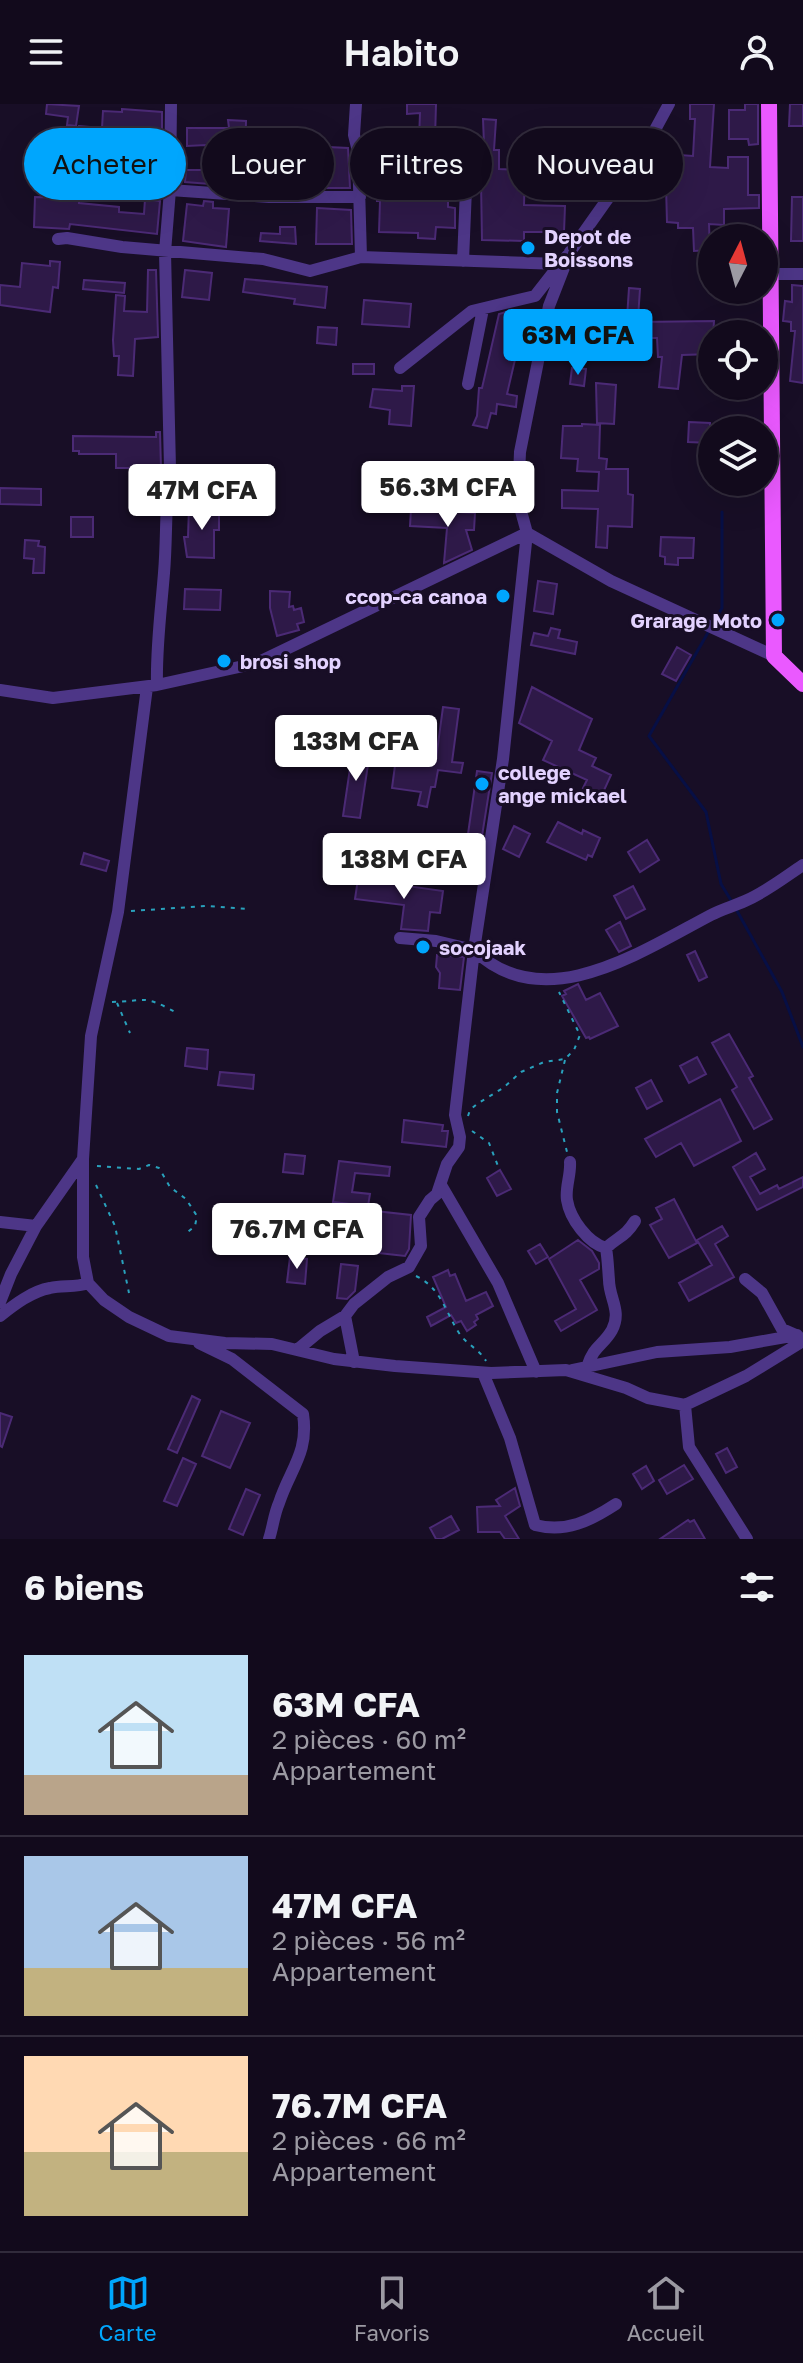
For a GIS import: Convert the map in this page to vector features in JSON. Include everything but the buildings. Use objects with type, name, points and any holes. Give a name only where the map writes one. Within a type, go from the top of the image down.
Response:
[{"type":"main road","points":[[769,104],[769,224]]},
{"type":"main road","points":[[770,304],[774,656],[803,684]]},
{"type":"street","points":[[171,104],[171,128]]},
{"type":"street","points":[[354,128],[356,104]]},
{"type":"street","points":[[400,368],[458,319],[472,311],[535,296],[650,139],[669,104]]},
{"type":"street","points":[[186,191],[269,197],[350,197]]},
{"type":"street","points":[[169,200],[165,252],[170,468],[166,499],[165,571],[152,686],[118,912],[91,1036],[83,1159],[83,1257],[88,1283],[104,1300],[129,1317],[169,1336],[272,1344],[354,1362],[487,1373],[566,1370],[657,1352],[801,1338]]},
{"type":"street","points":[[360,200],[361,257]]},
{"type":"street","points":[[463,261],[466,200]]},
{"type":"street","points":[[58,239],[165,252],[263,259],[310,271],[361,257],[560,264]]},
{"type":"street","points":[[297,1350],[345,1316],[354,1304],[388,1277],[409,1267],[421,1246],[419,1217],[441,1185],[447,1164],[459,1147],[455,1115],[474,950],[503,759],[527,533],[518,500],[520,452],[549,306],[570,252]]},
{"type":"street","points":[[778,274],[803,274]]},
{"type":"street","points":[[468,384],[483,309]]},
{"type":"street","points":[[0,690],[53,698],[152,686],[257,663],[527,533]]},
{"type":"street","points":[[527,533],[611,581],[774,656]]},
{"type":"street","points":[[400,938],[469,947],[489,965],[500,970],[554,980],[569,979],[635,956],[713,914],[747,900],[803,865]]},
{"type":"street","points":[[0,1302],[36,1226],[83,1159]]},
{"type":"street","points":[[570,1162],[567,1202],[581,1229],[592,1242],[606,1248]]},
{"type":"street","points":[[441,1185],[498,1283],[536,1372]]},
{"type":"street","points":[[606,1248],[615,1239],[626,1235],[635,1221]]},
{"type":"street","points":[[0,1222],[36,1226]]},
{"type":"street","points":[[587,1367],[592,1351],[612,1330],[617,1305],[608,1283],[610,1270],[606,1248]]},
{"type":"street","points":[[745,1279],[762,1293],[782,1329],[801,1338]]},
{"type":"street","points":[[0,1316],[28,1296],[47,1288],[88,1283]]},
{"type":"street","points":[[345,1316],[354,1362]]},
{"type":"street","points":[[566,1370],[648,1398],[685,1405],[746,1376],[801,1338]]},
{"type":"street","points":[[193,1340],[232,1359],[303,1414],[305,1428],[298,1461],[277,1506],[269,1539]]},
{"type":"street","points":[[487,1373],[535,1525],[562,1528],[592,1520],[616,1504]]},
{"type":"street","points":[[685,1405],[689,1447],[747,1539]]},
{"type":"path","points":[[118,912],[206,906],[249,909]]},
{"type":"path","points":[[554,980],[580,1035],[574,1050],[565,1059],[557,1093],[557,1112],[570,1162]]},
{"type":"path","points":[[99,1001],[143,998],[157,1001],[177,1013]]},
{"type":"path","points":[[117,1002],[130,1033]]},
{"type":"path","points":[[498,1166],[495,1154],[484,1138],[458,1128],[470,1110],[521,1072],[544,1062],[565,1059]]},
{"type":"path","points":[[83,1159],[100,1167],[139,1169],[149,1165],[159,1168],[170,1187],[186,1199],[197,1216],[195,1226],[184,1235]]},
{"type":"path","points":[[95,1183],[115,1226],[129,1293]]},
{"type":"path","points":[[409,1267],[416,1276],[430,1282],[460,1335],[485,1357],[487,1373]]},
{"type":"waterway","points":[[714,622],[722,608],[722,512]]},
{"type":"waterway","points":[[710,629],[649,736],[706,812],[721,884],[732,902]]},
{"type":"waterway","points":[[736,909],[782,992],[803,1047]]},
{"type":"place","name":"Depot de Boissons","points":[[528,248]]},
{"type":"place","name":"ccop-ca canoa","points":[[503,596]]},
{"type":"place","name":"Grarage Moto","points":[[778,620]]},
{"type":"place","name":"brosi shop","points":[[224,661]]},
{"type":"place","name":"college ange mickael","points":[[482,784]]},
{"type":"place","name":"socojaak","points":[[423,947]]}]
